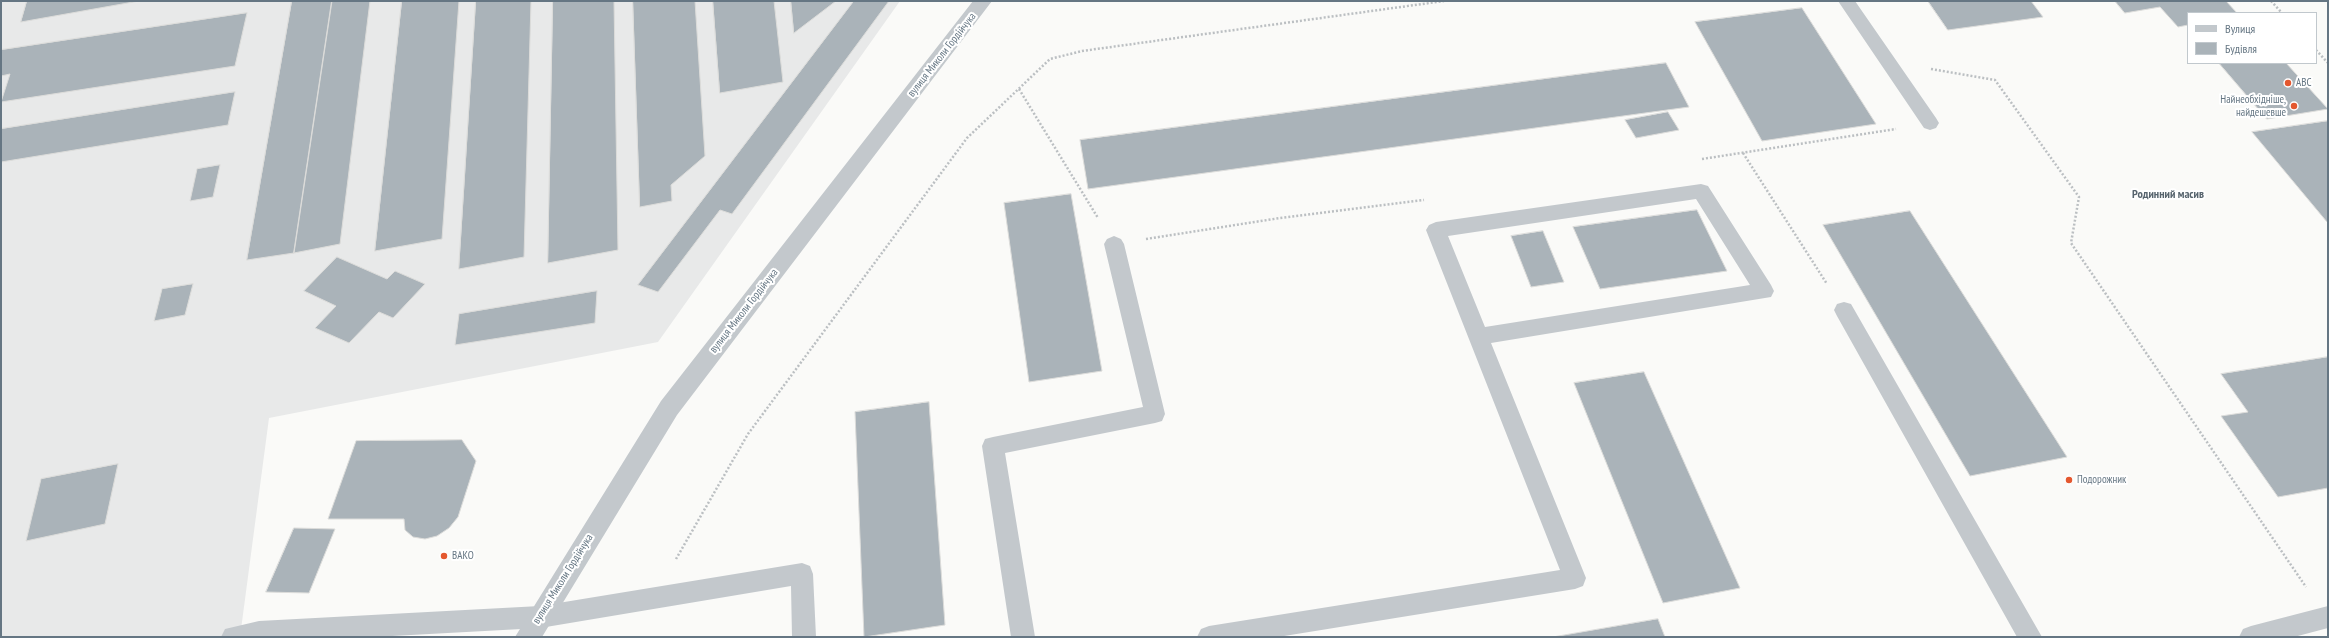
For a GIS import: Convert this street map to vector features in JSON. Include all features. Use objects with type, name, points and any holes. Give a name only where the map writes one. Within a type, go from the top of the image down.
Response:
[{"type":"street","name":"вулиця Миколи Гордійчука","points":[[528,637],[669,408],[983,1]]},
{"type":"lane","points":[[1846,1],[1930,123]]},
{"type":"lane","points":[[1209,637],[1575,578],[1436,230],[1701,191],[1764,291],[1479,336]]},
{"type":"lane","points":[[1023,637],[993,446],[1155,414],[1114,244]]},
{"type":"lane","points":[[1844,310],[2030,637]]},
{"type":"lane","points":[[233,637],[259,632],[540,617],[802,574],[804,637]]},
{"type":"lane","points":[[2251,637],[2328,617]]},
{"type":"path","points":[[653,599],[748,434],[967,138],[1050,59],[1082,52],[1444,1]]},
{"type":"path","points":[[2271,1],[2281,12]]},
{"type":"path","points":[[2317,51],[2328,63]]},
{"type":"path","points":[[1888,62],[1995,80],[2079,197],[2071,243],[2328,617]]},
{"type":"path","points":[[1019,89],[1114,244],[1280,218],[1397,204]]},
{"type":"path","points":[[1694,160],[1930,123]]},
{"type":"path","points":[[1743,153],[1844,310]]},
{"type":"shaded area","points":[[1,1],[900,1],[658,342],[269,418],[240,637],[1,637]]},
{"type":"building","points":[[27,1],[139,1],[21,22]]},
{"type":"building","points":[[292,1],[332,1],[294,253],[247,260]]},
{"type":"building","points":[[332,1],[370,1],[340,244],[294,253]]},
{"type":"building","points":[[402,1],[459,1],[442,239],[375,251]]},
{"type":"building","points":[[476,1],[531,1],[524,257],[459,269]]},
{"type":"building","points":[[553,1],[614,1],[618,250],[548,263]]},
{"type":"building","points":[[633,1],[695,1],[705,156],[671,185],[672,201],[640,207]]},
{"type":"building","points":[[713,1],[774,1],[783,82],[720,93]]},
{"type":"building","points":[[791,1],[836,1],[794,33]]},
{"type":"building","points":[[854,1],[889,1],[732,214],[720,210],[658,292],[638,285]]},
{"type":"building","points":[[1928,1],[2031,1],[2043,17],[1948,30]]},
{"type":"building","points":[[2115,1],[2226,1],[2236,12],[2187,12],[2187,25],[2178,27],[2160,7],[2125,13]]},
{"type":"building","points":[[1802,8],[1876,124],[1762,141],[1695,22]]},
{"type":"building","points":[[247,13],[235,66],[1,102],[10,74],[1,76],[1,50]]},
{"type":"building","points":[[1666,63],[1689,107],[1088,189],[1080,140]]},
{"type":"building","points":[[2220,64],[2287,64],[2328,109],[2267,119]]},
{"type":"building","points":[[235,92],[228,125],[1,162],[1,129]]},
{"type":"building","points":[[1668,112],[1679,130],[1636,138],[1625,120]]},
{"type":"building","points":[[2328,121],[2328,222],[2327,222],[2252,132]]},
{"type":"building","points":[[220,165],[213,197],[190,201],[197,169]]},
{"type":"building","points":[[1071,194],[1102,371],[1029,382],[1004,203]]},
{"type":"building","points":[[1697,210],[1727,271],[1600,289],[1573,227]]},
{"type":"building","points":[[1910,211],[2067,457],[1970,476],[1823,225]]},
{"type":"building","points":[[1543,231],[1564,282],[1531,287],[1511,236]]},
{"type":"building","points":[[337,257],[387,279],[395,271],[425,284],[393,318],[379,312],[349,343],[315,328],[336,306],[304,291]]},
{"type":"building","points":[[193,284],[185,315],[154,321],[162,289]]},
{"type":"building","points":[[597,291],[595,323],[455,345],[459,314]]},
{"type":"building","points":[[2328,357],[2328,488],[2278,497],[2221,416],[2248,412],[2221,374]]},
{"type":"building","points":[[1644,372],[1740,588],[1663,603],[1574,383]]},
{"type":"building","points":[[929,402],[945,625],[864,637],[855,412]]},
{"type":"building","points":[[462,440],[476,461],[458,517],[449,528],[437,536],[425,539],[413,537],[405,530],[404,519],[328,519],[356,441]]},
{"type":"building","points":[[118,464],[105,524],[26,541],[41,479]]},
{"type":"building","points":[[294,528],[335,529],[309,593],[266,592]]},
{"type":"building","points":[[1658,619],[1665,637],[1553,637]]},
{"type":"place","name":"АВС","points":[[2288,83]]},
{"type":"place","name":"Найнеобхідніше, найдешевше","points":[[2294,106]]},
{"type":"place","name":"Подорожник","points":[[2069,480]]},
{"type":"place","name":"ВАКО","points":[[444,556]]},
{"type":"district","name":"Родинний масив","points":[[2168,195]]}]
